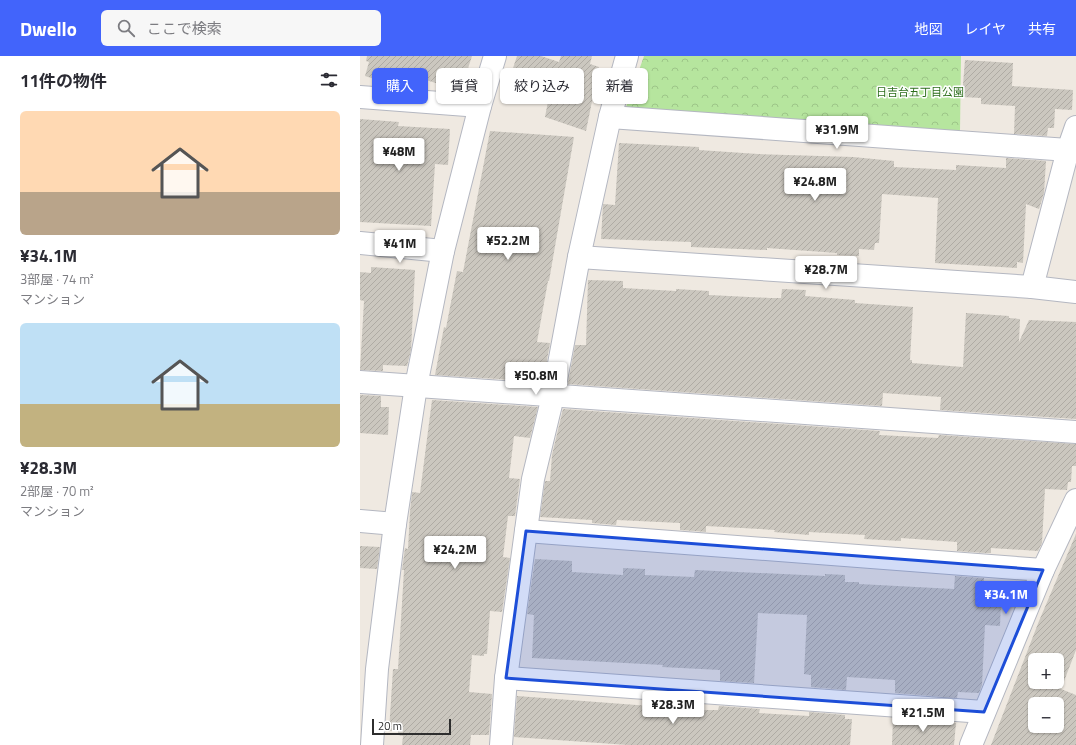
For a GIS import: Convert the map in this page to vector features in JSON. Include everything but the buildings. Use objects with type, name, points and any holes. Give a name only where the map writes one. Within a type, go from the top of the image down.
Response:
[{"type":"street","points":[[372,745],[368,669],[395,524],[416,386],[443,251],[480,106],[495,56]]},
{"type":"street","points":[[501,745],[506,678],[533,478],[553,396],[579,257],[610,117],[628,56]]},
{"type":"street","points":[[360,97],[480,106]]},
{"type":"street","points":[[610,117],[1068,150]]},
{"type":"street","points":[[1032,287],[1068,150],[1076,127]]},
{"type":"street","points":[[360,243],[443,251]]},
{"type":"street","points":[[579,257],[1032,287],[1076,292]]},
{"type":"street","points":[[360,382],[1076,432]]},
{"type":"street","points":[[971,745],[1043,570],[1076,500]]},
{"type":"street","points":[[360,522],[395,524]]},
{"type":"street","points":[[526,531],[1043,570]]},
{"type":"street","points":[[506,678],[984,712]]},
{"type":"highlighted area","points":[[526,531],[1043,570],[984,712],[506,678]]},
{"type":"green space","name":"日吉台五丁目公園","points":[[644,56],[961,56],[960,131],[625,110],[627,104],[648,104],[648,68],[640,68]]}]
